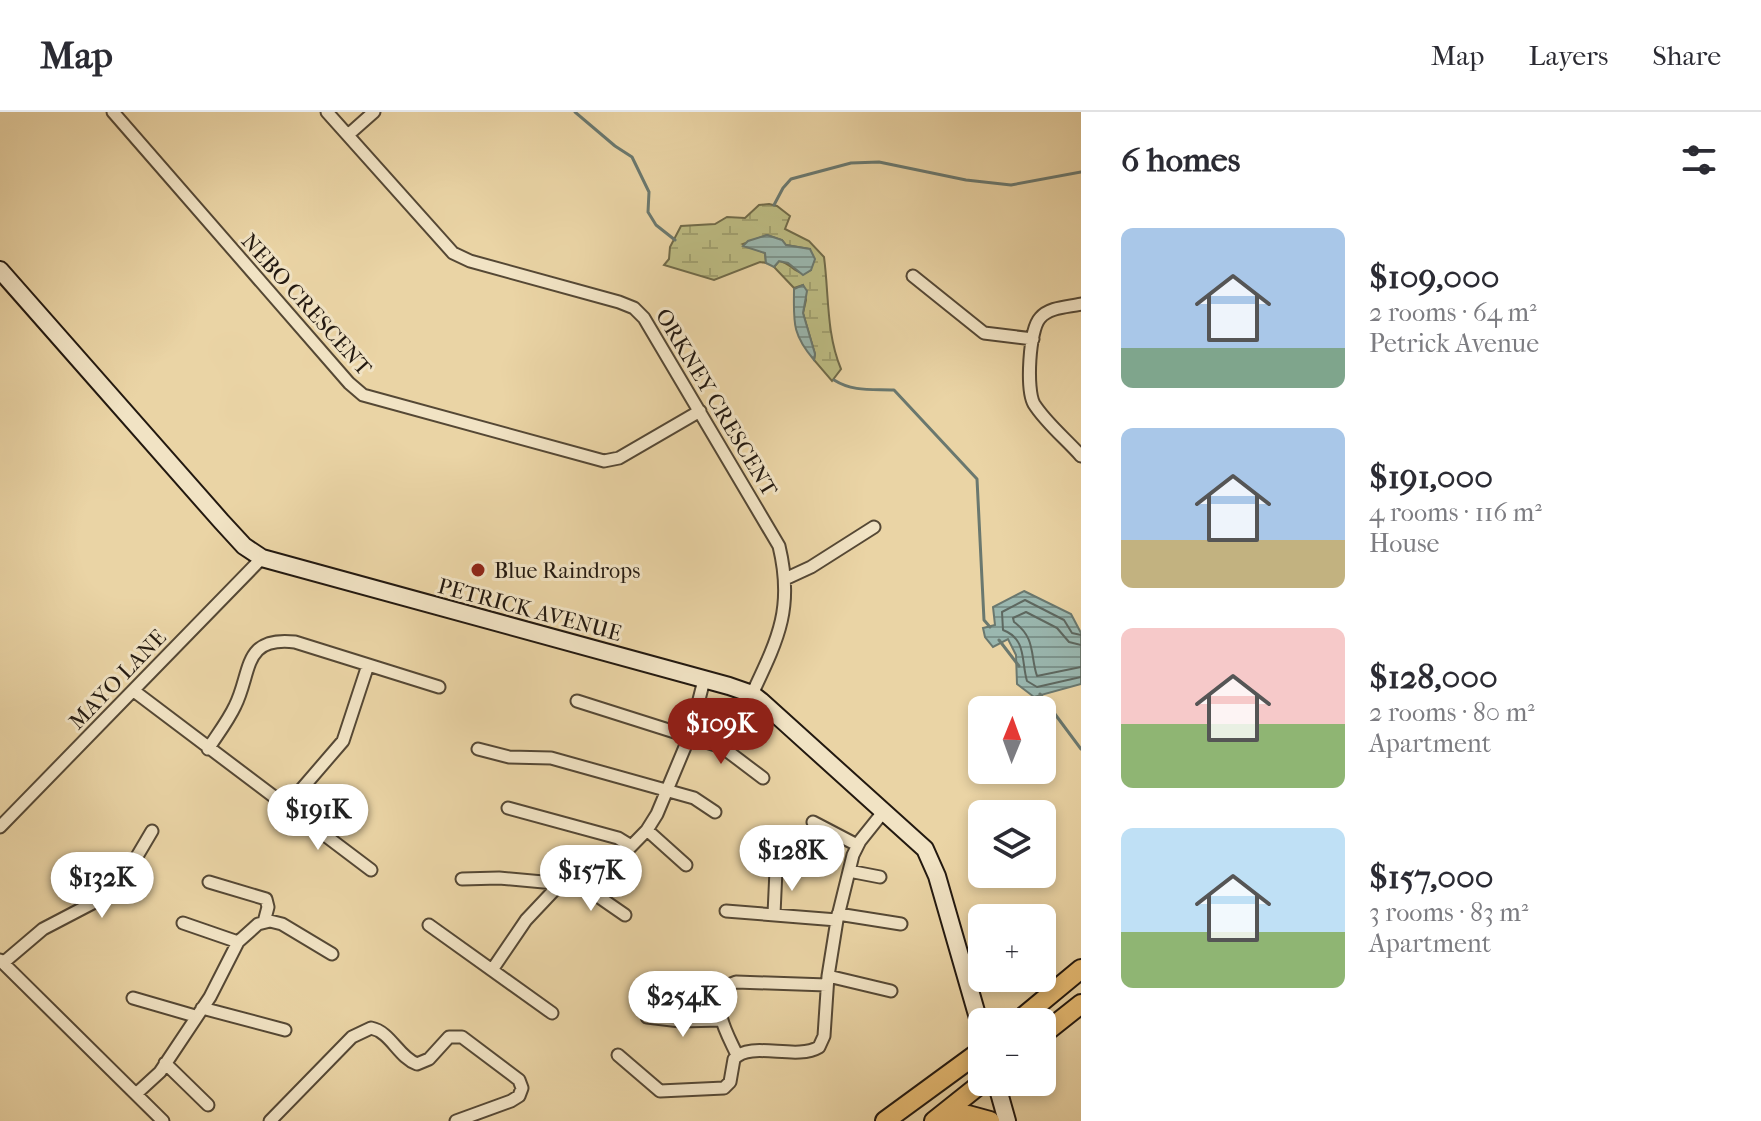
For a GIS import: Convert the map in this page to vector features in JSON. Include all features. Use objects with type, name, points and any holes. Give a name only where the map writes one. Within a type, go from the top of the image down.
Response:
[{"type":"main road","points":[[1034,1008],[1081,969]]},
{"type":"main road","points":[[1056,1024],[1081,1004]]},
{"type":"main road","points":[[885,1121],[968,1060]]},
{"type":"main road","points":[[938,1118],[968,1094]]},
{"type":"main road","points":[[938,1118],[968,1115],[990,1121]]},
{"type":"street","name":"NEBO CRESCENT","points":[[113,112],[349,383],[363,395],[604,461],[619,458],[700,411]]},
{"type":"street","name":"ORKNEY CRESCENT","points":[[327,112],[453,253],[470,261],[619,302],[637,310],[777,540],[785,579],[785,611],[781,629],[752,694]]},
{"type":"street","points":[[348,135],[374,112]]},
{"type":"street","name":"PETRICK AVENUE","points":[[0,270],[221,521],[244,546],[262,558],[752,694],[915,839],[931,859],[975,1008]]},
{"type":"street","points":[[913,276],[984,333],[1033,339]]},
{"type":"street","points":[[1081,304],[1054,309],[1042,315],[1036,323],[1029,382],[1032,397],[1045,417],[1081,456]]},
{"type":"street","points":[[785,579],[811,567],[874,527]]},
{"type":"street","name":"MAYO LANE","points":[[0,827],[262,558]]},
{"type":"street","points":[[208,749],[237,703],[250,661],[263,645],[295,642],[439,687]]},
{"type":"street","points":[[287,806],[343,741],[368,665]]},
{"type":"street","points":[[462,879],[499,878],[559,885],[588,882],[609,869],[647,830],[668,791],[690,735],[704,680]]},
{"type":"street","points":[[134,691],[371,870]]},
{"type":"street","points":[[577,701],[690,735],[733,753],[763,778]]},
{"type":"street","points":[[478,749],[519,758],[551,758],[694,798],[715,812]]},
{"type":"street","points":[[508,808],[618,838],[631,846]]},
{"type":"street","points":[[737,1055],[747,1051],[804,1052],[819,1047],[824,1036],[827,981],[837,917],[849,871],[857,845],[884,811]]},
{"type":"street","points":[[813,822],[857,845]]},
{"type":"street","points":[[647,830],[686,865]]},
{"type":"street","points":[[152,831],[126,875],[110,894],[43,929],[1,962],[163,1121]]},
{"type":"street","points":[[774,914],[776,870]]},
{"type":"street","points":[[849,871],[880,877]]},
{"type":"street","points":[[209,882],[266,899],[268,907],[264,922]]},
{"type":"street","points":[[588,882],[599,897],[625,915]]},
{"type":"street","points":[[492,970],[526,920],[559,885]]},
{"type":"street","points":[[726,911],[901,924]]},
{"type":"street","points":[[136,1094],[165,1063],[238,942],[252,929],[264,922],[282,924],[332,954]]},
{"type":"street","points":[[183,923],[238,942]]},
{"type":"street","points":[[429,925],[552,1013]]},
{"type":"street","points":[[682,980],[709,981],[726,986],[736,982],[827,981],[891,991]]},
{"type":"street","points":[[618,1055],[656,1089],[667,1093],[724,1088],[730,1082],[737,1055],[721,1020],[720,997],[726,986]]},
{"type":"street","points":[[133,998],[285,1030]]},
{"type":"street","points":[[647,1017],[680,1021],[721,1020]]},
{"type":"street","points":[[270,1121],[352,1037],[371,1028],[380,1030],[407,1059],[417,1064],[425,1062],[449,1037],[462,1037],[519,1080],[522,1088],[516,1098],[456,1121]]},
{"type":"street","points":[[165,1063],[208,1105]]},
{"type":"street","points":[[1000,1096],[1007,1121]]},
{"type":"green space","points":[[769,204],[790,216],[785,229],[809,241],[824,257],[830,327],[841,369],[832,381],[814,360],[803,313],[806,300],[803,285],[794,288],[774,267],[779,261],[798,272],[811,270],[810,249],[786,245],[782,240],[767,235],[743,244],[765,253],[766,263],[760,262],[714,280],[664,265],[681,226],[715,224],[727,217],[745,218],[759,205]]},
{"type":"water","points":[[767,235],[782,240],[786,245],[810,249],[815,259],[811,270],[803,275],[788,263],[779,261],[774,267],[766,263],[765,253],[743,246],[748,241]]},
{"type":"water","points":[[803,285],[807,291],[803,313],[814,360],[801,342],[795,326],[794,289]]},
{"type":"water","points":[[1024,591],[1071,614],[1081,633],[1081,684],[1033,696],[1017,684],[1016,655],[1008,639],[993,647],[985,637],[983,628],[995,625],[993,607]]},
{"type":"waterway","points":[[575,112],[632,157],[649,192],[648,212],[656,225],[675,240]]},
{"type":"waterway","points":[[774,205],[791,179],[851,163],[879,162],[966,180],[1011,185],[1081,172]]},
{"type":"waterway","points":[[834,380],[856,388],[894,390],[977,479],[984,620],[990,627]]},
{"type":"waterway","points":[[999,640],[1019,666]]},
{"type":"waterway","points":[[1040,694],[1081,749]]},
{"type":"place","name":"Blue Raindrops","points":[[478,570]]}]
